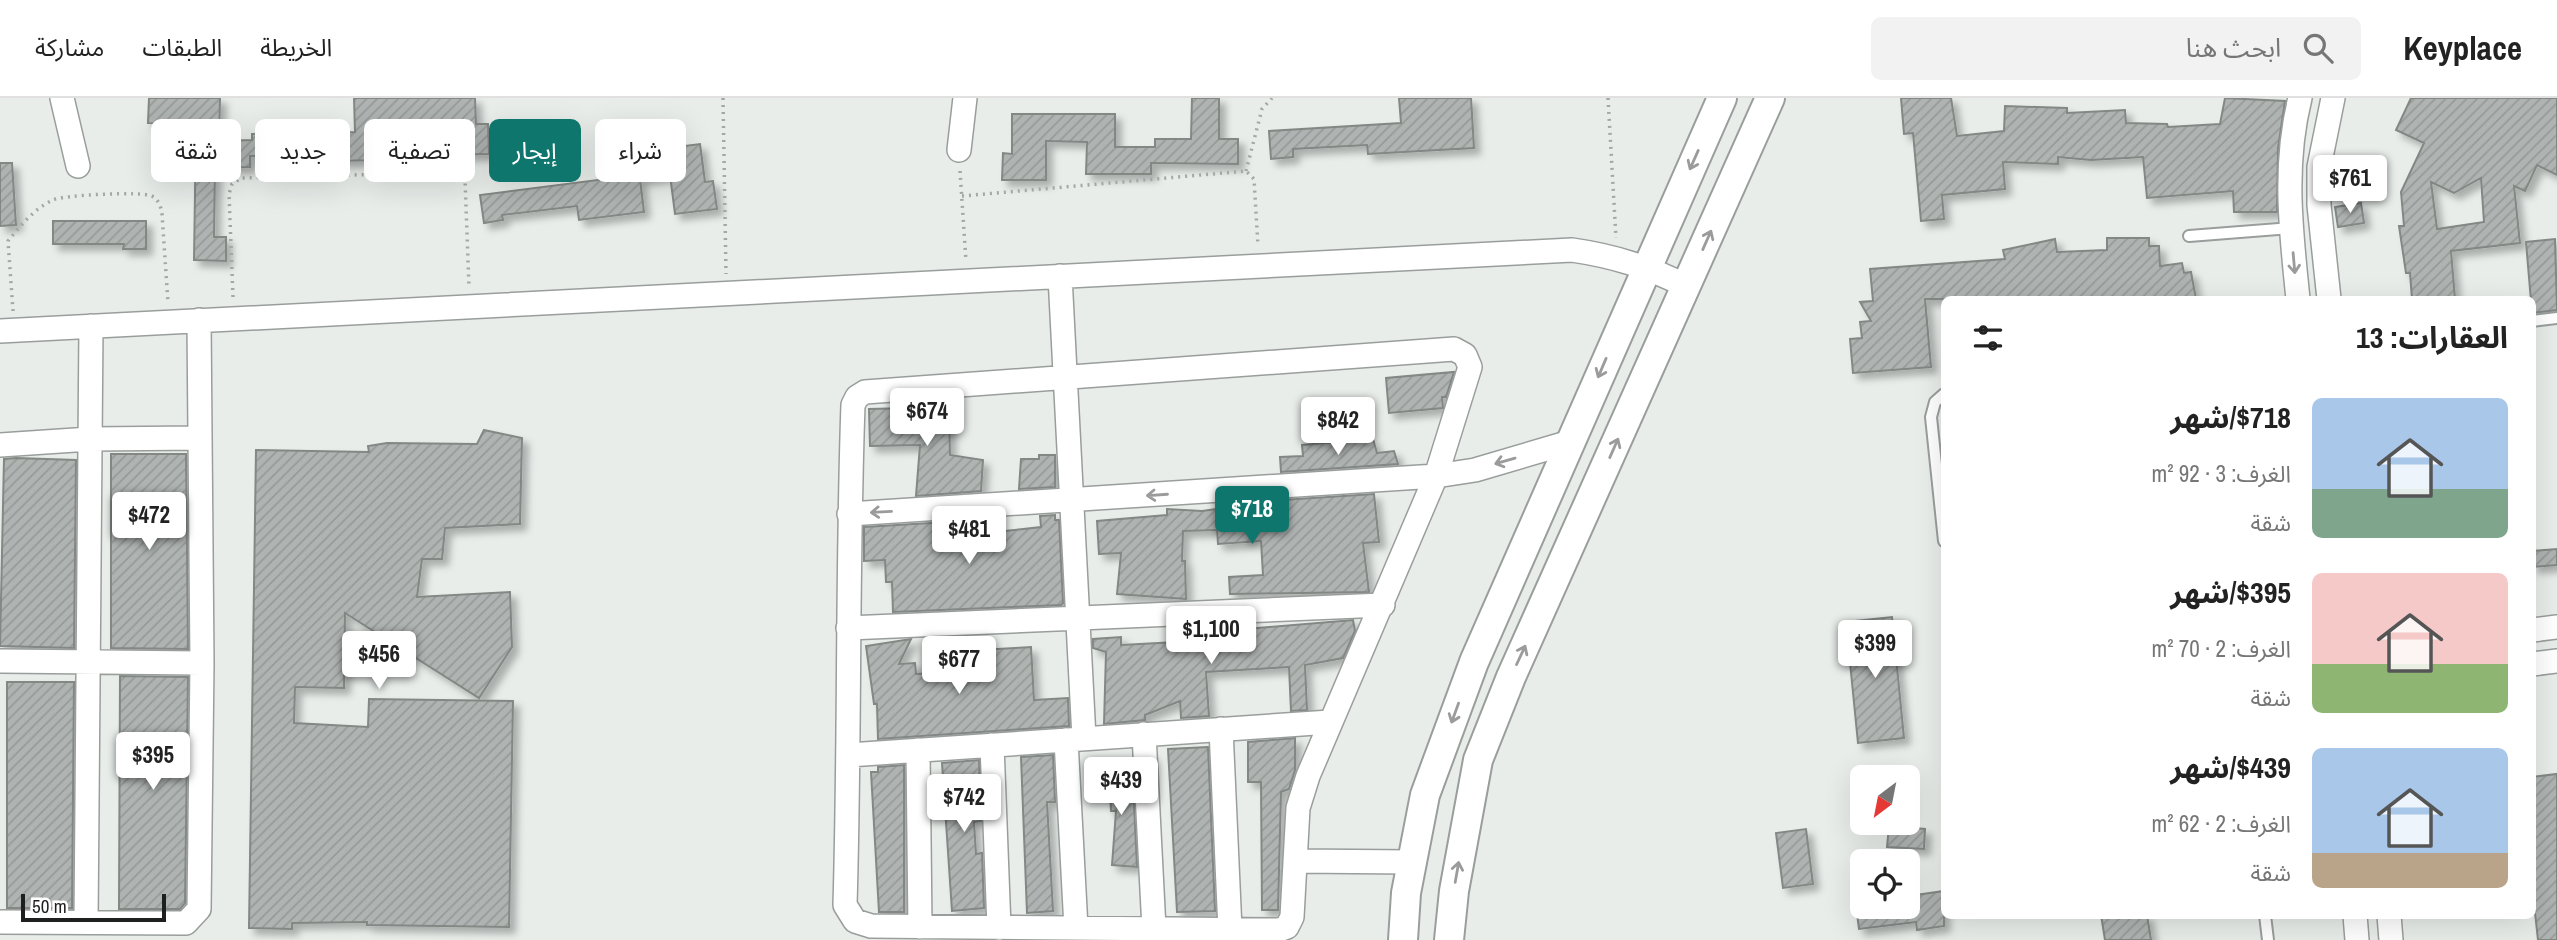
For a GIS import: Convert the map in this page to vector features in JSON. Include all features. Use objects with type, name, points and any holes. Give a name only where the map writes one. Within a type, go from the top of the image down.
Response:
[{"type":"street","points":[[62,98],[78,166]]},
{"type":"street","points":[[959,150],[964,98]]},
{"type":"street","points":[[1403,940],[1412,862],[1425,795],[1474,662],[1721,98]]},
{"type":"street","points":[[1449,940],[1454,891],[1478,760],[1511,677],[1770,98]]},
{"type":"street","points":[[2298,296],[2288,165],[2300,98]]},
{"type":"street","points":[[2329,296],[2319,205],[2319,167],[2333,98]]},
{"type":"street","points":[[7,331],[1572,250],[1618,257],[1646,266],[1686,286]]},
{"type":"street","points":[[1060,276],[1077,618],[1076,928]]},
{"type":"street","points":[[0,922],[186,922],[199,909],[202,663],[199,320]]},
{"type":"street","points":[[86,922],[86,662],[91,326]]},
{"type":"street","points":[[1454,349],[1465,355],[1470,367],[1436,477],[1383,605],[1329,722],[1298,808],[1292,917],[1287,927],[1279,930],[1230,930],[920,927],[872,926],[855,920],[845,905],[849,755],[849,514],[853,405],[857,397],[865,392],[1454,349]]},
{"type":"street","points":[[0,445],[90,439],[200,438]]},
{"type":"street","points":[[849,514],[1436,477],[1475,470],[1570,442]]},
{"type":"street","points":[[848,628],[1383,605]]},
{"type":"street","points":[[2536,630],[2557,627]]},
{"type":"street","points":[[0,662],[202,663]]},
{"type":"street","points":[[2536,664],[2557,662]]},
{"type":"street","points":[[849,755],[1329,722]]},
{"type":"street","points":[[1221,729],[1230,930]]},
{"type":"street","points":[[1144,734],[1154,929]]},
{"type":"street","points":[[992,745],[999,928]]},
{"type":"street","points":[[918,750],[920,927]]},
{"type":"street","points":[[1295,861],[1412,862]]},
{"type":"street","points":[[2355,919],[2357,940]]},
{"type":"street","points":[[2389,919],[2391,940]]},
{"type":"lane","points":[[2189,236],[2291,228]]},
{"type":"lane","points":[[2536,321],[2557,318]]},
{"type":"lane","points":[[1941,397],[1935,402],[1931,417],[1941,512]]},
{"type":"lane","points":[[2265,919],[2268,940]]},
{"type":"path","points":[[723,98],[726,293]]},
{"type":"path","points":[[1245,171],[1262,109],[1272,98]]},
{"type":"path","points":[[1608,98],[1618,257]]},
{"type":"path","points":[[959,150],[967,281]]},
{"type":"path","points":[[962,196],[1245,171],[1254,179],[1259,265]]},
{"type":"path","points":[[233,319],[229,194],[232,184],[241,178],[461,172],[465,179],[470,306]]},
{"type":"path","points":[[7,331],[8,242],[29,218],[55,199],[81,197],[147,194],[158,202],[162,214],[169,322]]},
{"type":"building","points":[[149,98],[220,98],[220,119],[151,119],[151,123],[148,123]]},
{"type":"building","points":[[354,98],[475,98],[476,124],[488,124],[489,154],[475,154],[475,119],[364,119],[364,160],[350,161],[350,132],[355,132]]},
{"type":"building","points":[[1192,98],[1219,98],[1219,139],[1238,139],[1238,164],[1151,163],[1151,174],[1086,174],[1087,142],[1046,141],[1046,180],[1002,180],[1003,153],[1012,154],[1012,114],[1115,114],[1115,147],[1155,147],[1155,139],[1191,139]]},
{"type":"building","points":[[1399,98],[1471,98],[1474,148],[1368,154],[1367,145],[1293,149],[1293,157],[1271,159],[1269,131],[1401,123]]},
{"type":"building","points":[[1901,98],[1951,98],[1957,136],[2004,131],[2005,106],[2067,108],[2067,113],[2125,110],[2126,123],[2167,124],[2168,127],[2220,124],[2225,98],[2285,101],[2278,148],[2277,212],[2234,212],[2233,191],[2147,198],[2143,157],[2091,160],[2058,157],[2058,164],[2003,162],[2005,189],[1942,195],[1944,219],[1921,221],[1913,133],[1904,134]]},
{"type":"building","points":[[2411,98],[2557,98],[2557,175],[2537,165],[2525,191],[2514,186],[2520,243],[2451,251],[2455,296],[2412,296],[2410,273],[2406,273],[2399,226],[2404,226],[2401,192],[2424,143],[2396,130]],"holes":[[[2481,178],[2484,222],[2437,229],[2431,182],[2454,193]]]},
{"type":"building","points":[[252,134],[255,134],[255,156],[250,156],[250,167],[241,167],[241,140],[252,140]]},
{"type":"building","points":[[700,144],[705,182],[713,181],[717,209],[675,214],[671,182],[686,182],[686,146]]},
{"type":"building","points":[[0,163],[12,163],[16,225],[0,226]]},
{"type":"building","points":[[595,180],[640,182],[644,212],[579,220],[577,206],[502,215],[503,220],[484,223],[480,195]]},
{"type":"building","points":[[195,182],[215,182],[214,237],[226,237],[226,261],[194,260]]},
{"type":"building","points":[[2361,203],[2364,223],[2338,227],[2335,207]]},
{"type":"building","points":[[53,221],[146,221],[146,249],[123,249],[124,244],[53,244]]},
{"type":"building","points":[[2107,238],[2149,238],[2149,246],[2159,246],[2160,266],[2182,263],[2184,273],[2191,272],[2195,296],[1941,296],[1941,299],[1925,299],[1931,367],[1853,373],[1850,339],[1862,338],[1860,322],[1871,321],[1860,302],[1873,301],[1870,269],[2005,259],[2003,250],[2055,239],[2057,252],[2107,250]]},
{"type":"building","points":[[2555,239],[2557,310],[2536,313],[2536,296],[2531,296],[2526,242]]},
{"type":"building","points":[[1454,372],[1446,397],[1442,397],[1443,408],[1389,413],[1386,378]]},
{"type":"building","points":[[949,407],[950,455],[983,460],[981,491],[916,496],[920,445],[870,446],[869,409]]},
{"type":"building","points":[[484,430],[522,438],[520,524],[445,528],[442,559],[422,559],[417,597],[510,592],[512,647],[479,698],[345,613],[344,688],[295,687],[294,723],[368,727],[369,699],[513,701],[509,927],[367,925],[367,922],[292,923],[292,929],[249,928],[256,450],[369,452],[368,446],[387,443],[477,444]]},
{"type":"building","points":[[1373,439],[1377,453],[1394,451],[1398,464],[1281,472],[1280,457],[1303,456],[1302,445]]},
{"type":"building","points":[[111,454],[186,454],[188,649],[111,648]]},
{"type":"building","points":[[1039,455],[1055,455],[1055,487],[1019,489],[1021,459],[1039,459]]},
{"type":"building","points":[[4,459],[76,460],[74,648],[0,646]]},
{"type":"building","points":[[1374,494],[1379,542],[1363,543],[1369,592],[1230,594],[1229,577],[1263,575],[1261,541],[1218,544],[1217,530],[1183,531],[1182,561],[1185,561],[1186,599],[1117,594],[1121,553],[1099,554],[1097,521],[1167,515],[1167,509],[1202,511],[1282,500]]},
{"type":"building","points":[[1055,515],[1055,520],[1059,520],[1061,605],[893,612],[892,582],[886,582],[885,560],[864,561],[864,527],[947,522],[947,528],[989,526],[989,532],[1005,531],[1041,527],[1040,516]]},
{"type":"building","points":[[2557,549],[2557,565],[2536,567],[2536,551]]},
{"type":"building","points":[[1892,617],[1904,738],[1858,743],[1846,622]]},
{"type":"building","points":[[1353,620],[1355,631],[1343,658],[1305,665],[1307,710],[1291,711],[1289,667],[1206,672],[1209,716],[1181,718],[1180,701],[1145,715],[1145,720],[1104,724],[1106,652],[1093,648],[1093,639],[1121,637],[1121,645],[1177,642],[1176,635]]},
{"type":"building","points":[[911,639],[899,664],[915,663],[916,674],[945,672],[946,680],[981,677],[980,650],[1031,647],[1034,700],[1068,698],[1069,726],[878,739],[877,704],[874,704],[866,646]]},
{"type":"building","points":[[120,676],[188,677],[185,903],[180,909],[119,909]]},
{"type":"building","points":[[7,682],[74,682],[72,908],[7,908]]},
{"type":"building","points":[[1295,738],[1295,770],[1289,789],[1281,792],[1278,910],[1262,910],[1261,782],[1248,782],[1248,742]]},
{"type":"building","points":[[1208,747],[1215,911],[1177,912],[1168,749]]},
{"type":"building","points":[[1053,755],[1055,802],[1047,802],[1053,911],[1027,913],[1021,757]]},
{"type":"building","points":[[979,760],[981,821],[974,822],[976,854],[982,853],[984,908],[952,911],[942,763]]},
{"type":"building","points":[[904,765],[904,912],[879,912],[871,772],[878,772],[878,767]]},
{"type":"building","points":[[1118,766],[1119,785],[1133,784],[1137,867],[1112,865],[1116,811],[1111,811],[1110,790],[1099,790],[1101,767]]},
{"type":"building","points":[[2557,774],[2557,940],[2538,940],[2536,777]]},
{"type":"building","points":[[1806,829],[1813,884],[1783,888],[1776,833]]},
{"type":"building","points":[[1920,829],[1925,829],[1924,849],[1887,847],[1888,835],[1920,835]]},
{"type":"building","points":[[1941,891],[1941,919],[1944,919],[1944,926],[1917,930],[1916,922],[1859,929],[1858,919],[1920,919],[1920,894]]},
{"type":"building","points":[[2102,919],[2148,919],[2151,940],[2105,940]]}]
